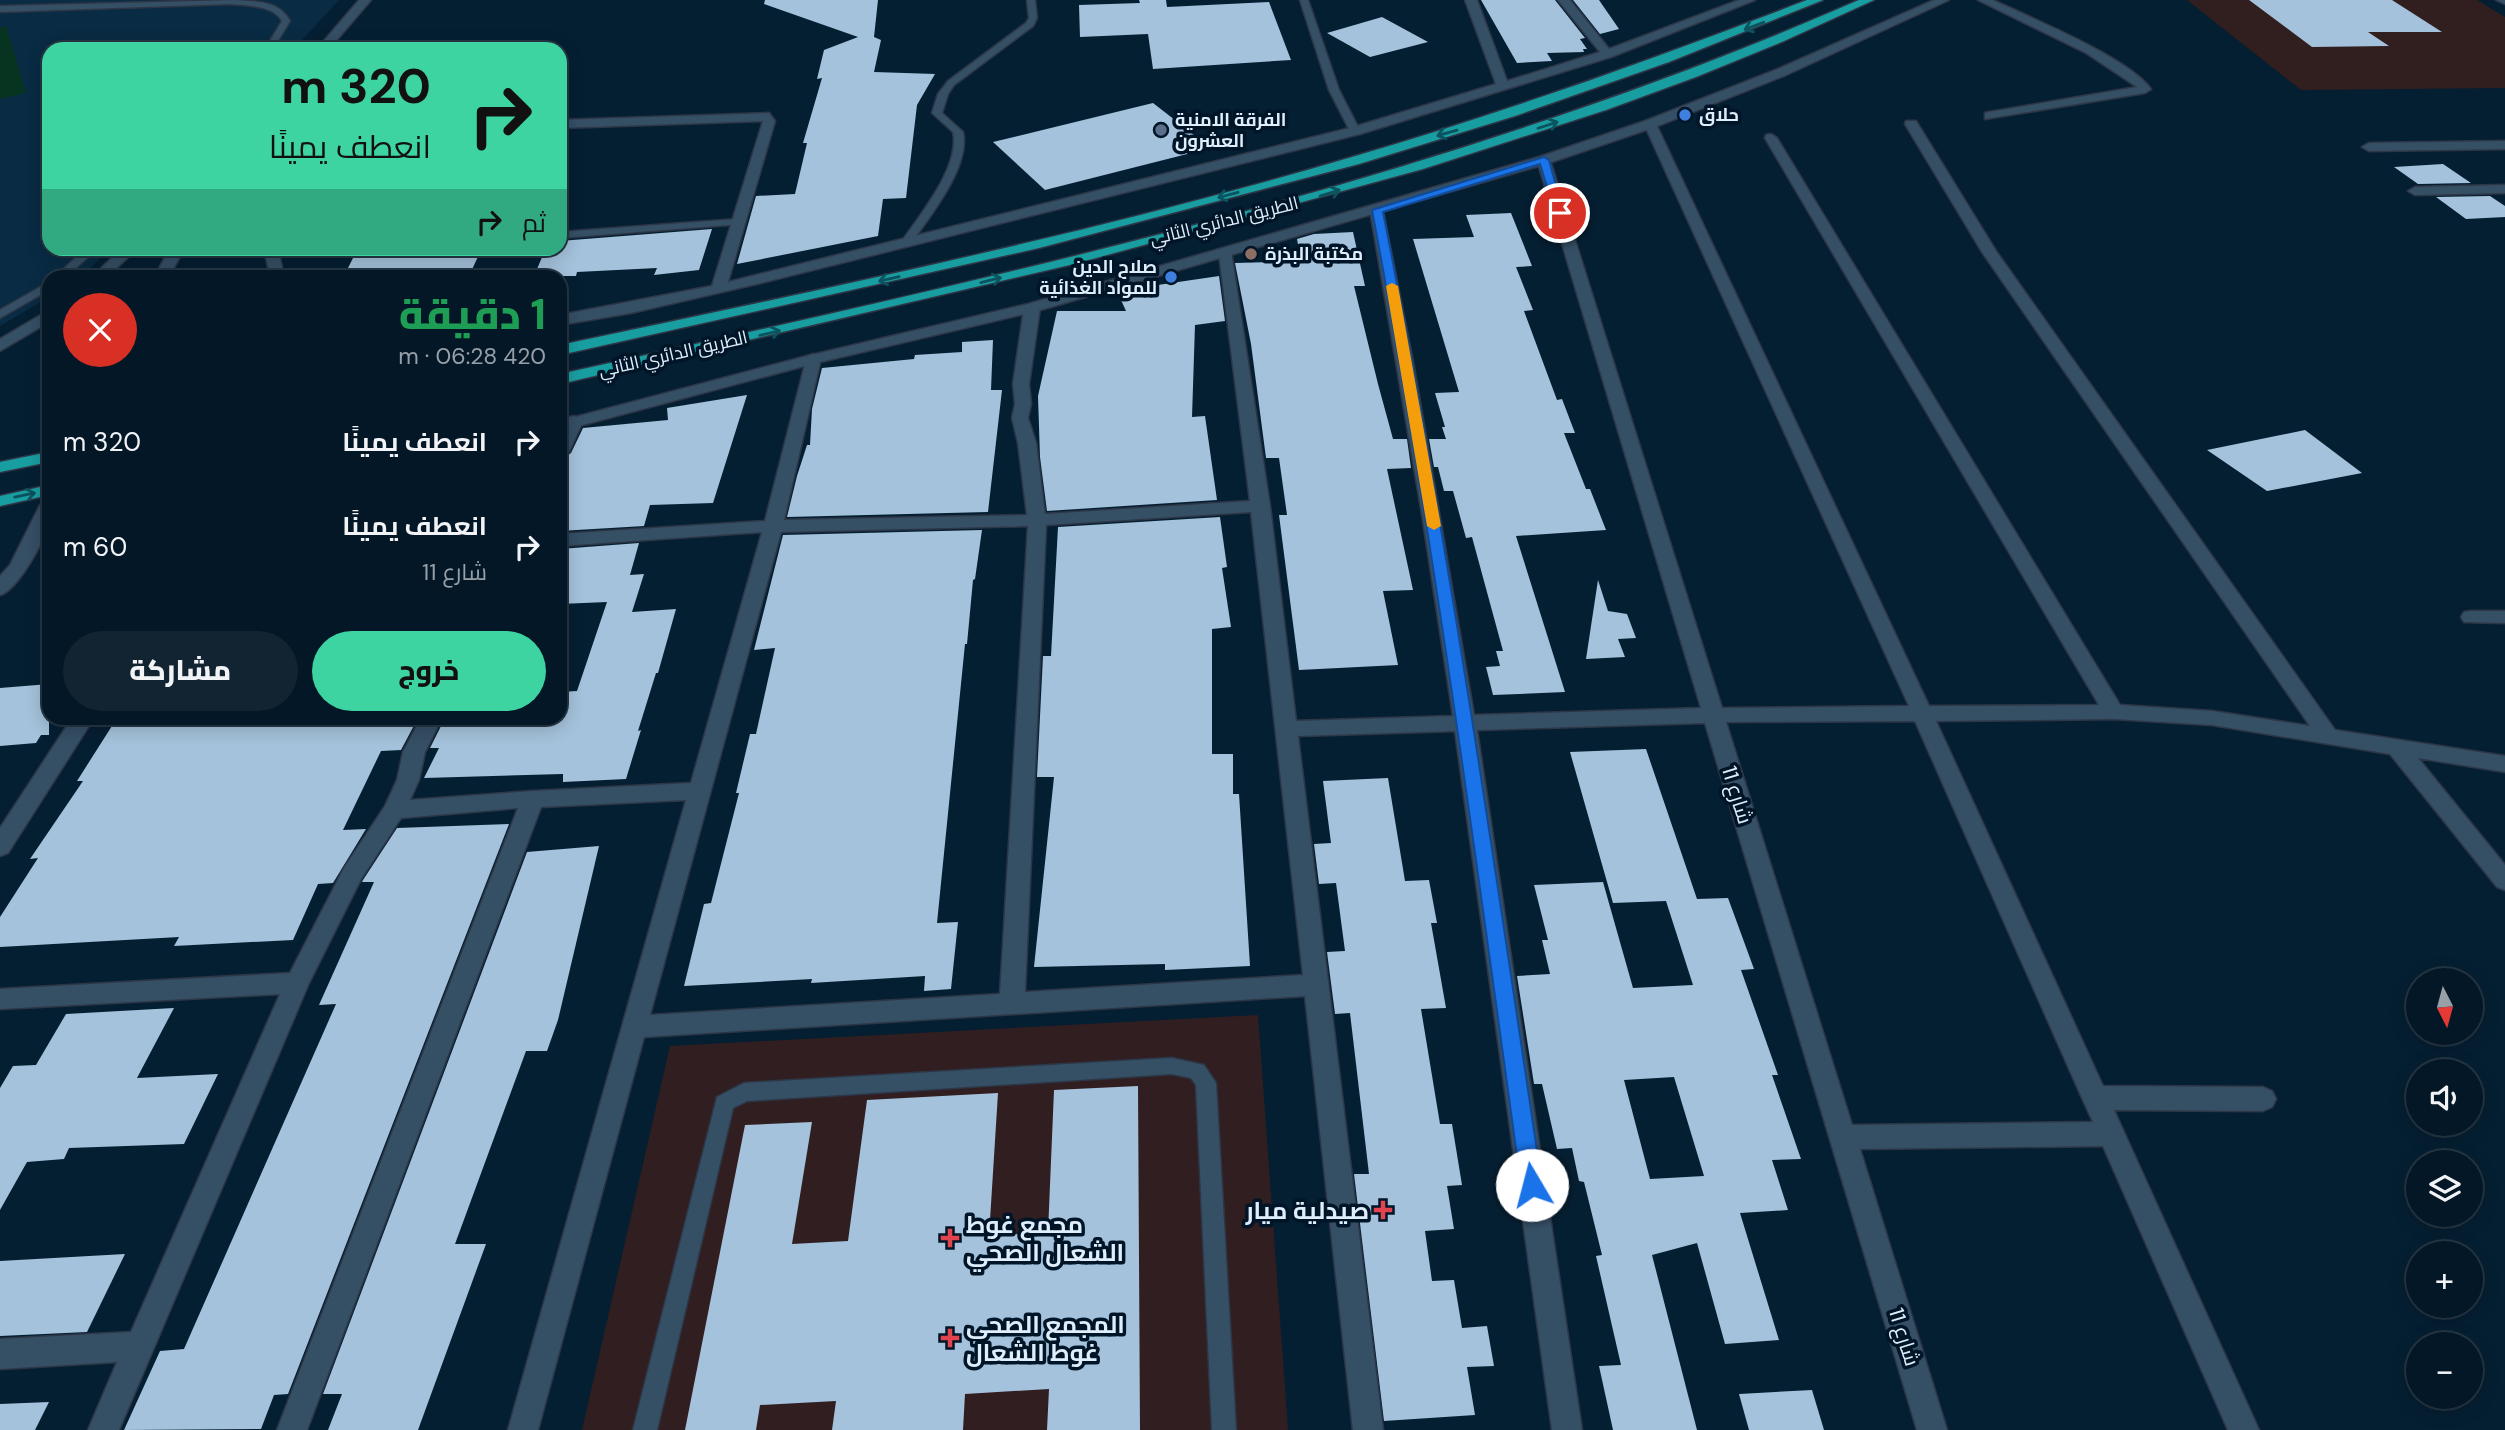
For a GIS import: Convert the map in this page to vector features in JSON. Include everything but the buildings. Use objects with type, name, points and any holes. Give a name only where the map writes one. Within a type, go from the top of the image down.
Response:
[{"type":"highway","name":"الطريق الدائري الثاني","points":[[567,348],[1028,248],[1287,180],[1502,117],[1646,67],[1817,0]]},
{"type":"highway","name":"الطريق الدائري الثاني","points":[[567,377],[858,312],[1308,200],[1587,112],[1813,25],[1868,0]]},
{"type":"highway","points":[[0,467],[42,458]]},
{"type":"highway","points":[[0,501],[42,492]]},
{"type":"street","points":[[329,42],[365,0]]},
{"type":"street","points":[[1471,0],[1503,87]]},
{"type":"street","points":[[1564,0],[1607,54]]},
{"type":"street","points":[[567,319],[718,289],[1355,131],[1607,54],[1714,8],[1749,0]]},
{"type":"street","points":[[567,423],[813,359],[1032,308],[1544,160],[1650,124],[1782,72],[1943,0]]},
{"type":"street","points":[[1984,0],[2090,51],[2140,82],[2145,89],[1989,117]]},
{"type":"street","points":[[567,124],[765,116],[769,121],[718,289]]},
{"type":"street","points":[[1650,124],[1924,713],[2244,1430]]},
{"type":"street","points":[[1911,124],[1989,252],[2329,737]]},
{"type":"street","points":[[1771,138],[2114,712]]},
{"type":"street","points":[[2370,147],[2505,145]]},
{"type":"street","name":"شارع 11","points":[[1544,160],[1932,1430]]},
{"type":"street","points":[[2415,191],[2505,190]]},
{"type":"street","points":[[1377,210],[1412,391],[1466,722],[1567,1430]]},
{"type":"street","points":[[1226,254],[1261,506],[1314,985],[1368,1430]]},
{"type":"street","points":[[107,270],[122,256]]},
{"type":"street","points":[[1012,1004],[1037,520],[1027,443],[1020,418],[1023,404],[1021,384],[1032,308]]},
{"type":"street","points":[[0,345],[42,319]]},
{"type":"street","points":[[523,1430],[773,526],[813,359]]},
{"type":"street","points":[[567,540],[773,526],[1037,520],[1261,506]]},
{"type":"street","points":[[0,589],[18,567],[42,520]]},
{"type":"street","points":[[2471,617],[2505,617]]},
{"type":"street","points":[[1285,729],[1712,715],[2114,712],[2212,718],[2505,764]]},
{"type":"street","points":[[0,847],[78,725]]},
{"type":"street","points":[[103,1430],[298,983],[352,874],[394,810],[408,780],[414,752],[428,725]]},
{"type":"street","points":[[2398,749],[2505,881]]},
{"type":"street","points":[[394,810],[533,799],[701,791]]},
{"type":"street","points":[[292,1430],[533,799]]},
{"type":"street","points":[[0,999],[298,983]]},
{"type":"street","points":[[633,1027],[1314,985]]},
{"type":"street","points":[[2095,1098],[2263,1099]]},
{"type":"street","points":[[1842,1137],[2111,1134]]},
{"type":"street","points":[[0,1354],[140,1346]]},
{"type":"lane","points":[[905,244],[940,193],[956,155],[959,136],[955,128],[943,121],[937,113],[943,94],[951,83],[1030,24],[1033,18],[1031,0]]},
{"type":"lane","points":[[1304,0],[1334,90],[1355,131]]},
{"type":"lane","points":[[0,9],[224,2],[256,4],[281,12],[286,21],[273,42]]},
{"type":"lane","points":[[567,234],[738,222]]},
{"type":"lane","points":[[68,270],[84,256]]},
{"type":"lane","points":[[0,315],[42,289]]},
{"type":"lane","points":[[645,1430],[724,1102],[744,1092],[1172,1066],[1197,1071],[1206,1083],[1224,1430]]},
{"type":"shaded area","points":[[0,0],[339,0],[300,42],[42,42],[42,256],[102,256],[89,270],[42,270],[42,301],[0,326]]},
{"type":"shaded area","points":[[2187,0],[2477,0],[2505,17],[2505,88],[2301,90]]},
{"type":"shaded area","name":"مجمع غوط الشعال الصحي","points":[[1258,1015],[1288,1430],[582,1430],[670,1046]]},
{"type":"green space","points":[[6,26],[26,93],[0,99],[0,28]]},
{"type":"slow traffic","points":[[1392,286],[1434,526]]},
{"type":"place","name":"حلاق","points":[[1685,115]]},
{"type":"place","name":"الفرقة الامنية العشرون","points":[[1161,130]]},
{"type":"place","name":"مكتبة البذرة","points":[[1251,254]]},
{"type":"place","name":"صلاح الدين للمواد الغذائية","points":[[1171,277]]},
{"type":"place","name":"صيدلية ميار","points":[[1383,1210]]},
{"type":"place","name":"مجمع غوط الشعال الصحي","points":[[950,1238]]},
{"type":"place","name":"المجمع الصحي غوط الشعال","points":[[950,1338]]},
{"type":"route","points":[[1532,1185],[1461,694],[1412,391],[1377,210],[1544,160],[1560,213]]}]
